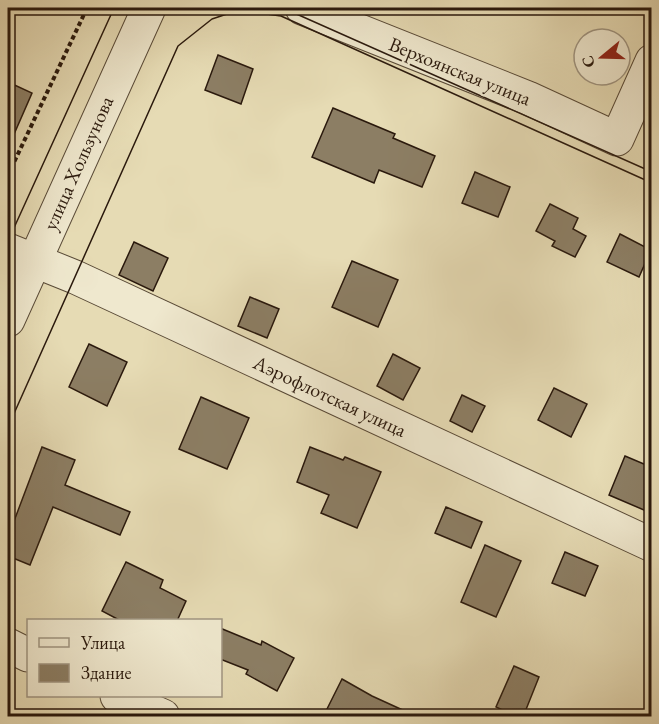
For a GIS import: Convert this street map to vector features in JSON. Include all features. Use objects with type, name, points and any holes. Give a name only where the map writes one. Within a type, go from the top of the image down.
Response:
[{"type":"street","name":"улица Хользунова","points":[[8,320],[20,256],[149,8]]},
{"type":"street","name":"Верхоянская улица","points":[[302,8],[528,98],[617,139],[651,61]]},
{"type":"street","name":"Аэрофлотская улица","points":[[20,256],[75,277],[651,545]]},
{"type":"street","points":[[8,645],[27,654]]},
{"type":"street","points":[[119,697],[163,717]]},
{"type":"path","points":[[8,175],[87,8]]},
{"type":"building","points":[[218,55],[253,69],[241,104],[205,90]]},
{"type":"building","points":[[8,82],[32,93],[8,148]]},
{"type":"building","points":[[333,108],[395,134],[393,138],[435,156],[422,187],[379,170],[374,183],[312,157]]},
{"type":"building","points":[[475,172],[510,187],[498,217],[462,203]]},
{"type":"building","points":[[550,204],[578,218],[573,229],[586,236],[575,257],[552,246],[555,241],[536,231]]},
{"type":"building","points":[[620,234],[651,250],[639,277],[607,262]]},
{"type":"building","points":[[134,242],[168,258],[153,291],[119,275]]},
{"type":"building","points":[[352,261],[398,280],[378,327],[332,307]]},
{"type":"building","points":[[250,297],[279,309],[267,338],[238,326]]},
{"type":"building","points":[[89,344],[127,362],[107,406],[69,387]]},
{"type":"building","points":[[393,354],[420,368],[403,400],[377,386]]},
{"type":"building","points":[[554,388],[587,404],[571,437],[538,420]]},
{"type":"building","points":[[462,395],[485,406],[472,432],[450,421]]},
{"type":"building","points":[[201,397],[249,418],[227,469],[179,449]]},
{"type":"building","points":[[42,447],[75,460],[65,485],[130,512],[120,535],[53,507],[30,565],[8,556],[8,537]]},
{"type":"building","points":[[310,447],[343,460],[345,457],[381,472],[357,528],[321,513],[329,495],[297,482]]},
{"type":"building","points":[[625,456],[651,467],[651,513],[609,495]]},
{"type":"building","points":[[446,507],[482,522],[471,548],[435,533]]},
{"type":"building","points":[[485,545],[521,561],[496,617],[461,602]]},
{"type":"building","points":[[565,552],[598,566],[585,596],[552,583]]},
{"type":"building","points":[[126,562],[163,580],[160,588],[186,601],[178,619],[117,619],[102,611]]},
{"type":"building","points":[[222,629],[261,645],[262,641],[294,658],[277,691],[246,674],[248,670],[222,660]]},
{"type":"building","points":[[514,666],[539,677],[523,717],[517,717],[496,707]]},
{"type":"building","points":[[342,679],[372,696],[418,717],[323,717]]},
{"type":"tram line","points":[[8,241],[114,8]]},
{"type":"tram line","points":[[283,8],[652,172]]},
{"type":"tram line","points":[[8,427],[178,46],[212,19],[239,10],[281,16],[652,183]]}]
